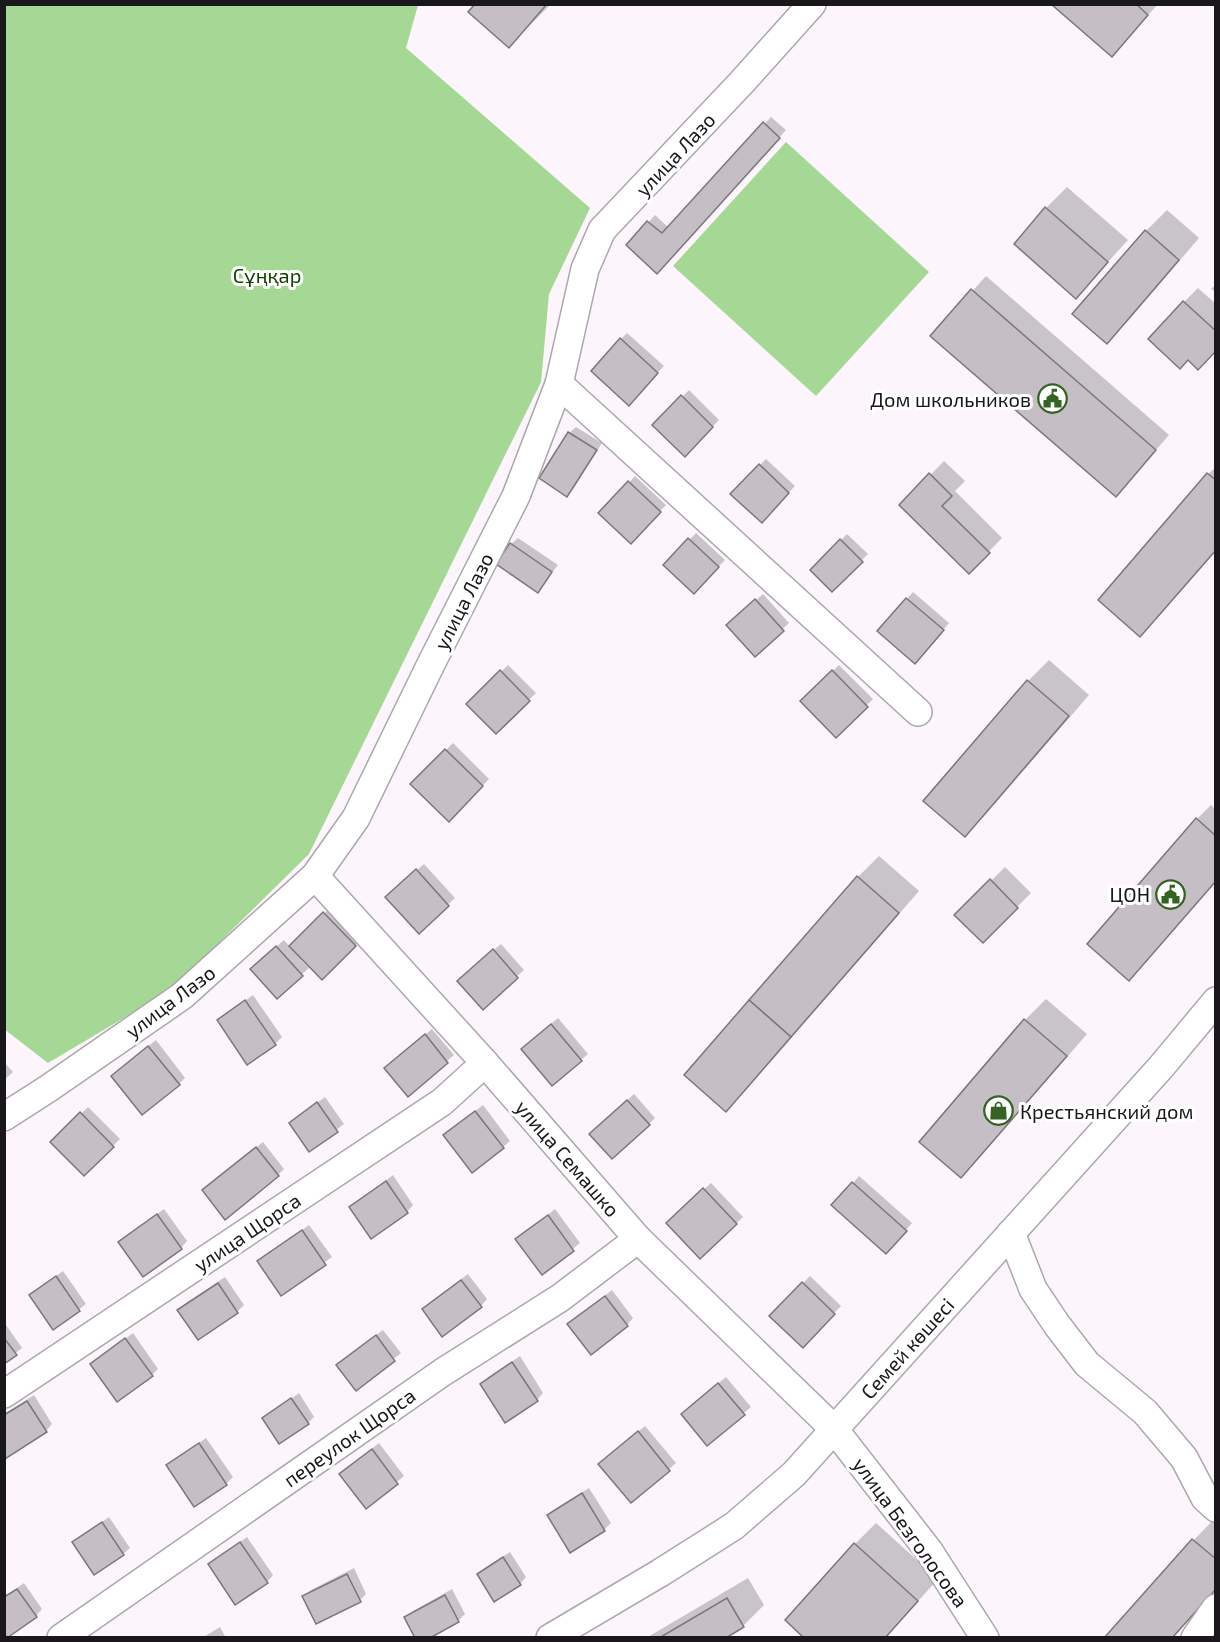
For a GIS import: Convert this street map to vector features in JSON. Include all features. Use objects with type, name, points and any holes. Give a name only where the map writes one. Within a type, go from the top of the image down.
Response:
[{"type":"street","name":"улица Лазо","points":[[4,1116],[49,1089],[182,996],[315,876],[356,818],[516,496],[559,384],[585,269],[602,230],[742,82],[812,4]]},
{"type":"street","points":[[559,384],[918,712]]},
{"type":"street","name":"улица Семашко","points":[[315,876],[485,1063],[638,1239],[834,1429]]},
{"type":"street","name":"Семей көшесі","points":[[550,1638],[660,1574],[734,1526],[794,1474],[1161,1067],[1215,1001]]},
{"type":"street","name":"улица Щорса","points":[[4,1394],[442,1102],[485,1063]]},
{"type":"street","points":[[1011,1233],[1033,1289],[1057,1325],[1087,1364],[1145,1412],[1184,1458],[1205,1498],[1215,1508]]},
{"type":"street","name":"переулок Щорса","points":[[61,1638],[443,1372],[560,1298],[638,1239]]},
{"type":"street","name":"улица Безголосова","points":[[834,1429],[929,1551],[985,1638]]},
{"type":"street","points":[[1195,1638],[1215,1608]]},
{"type":"green space","name":"Сұңқар","points":[[4,5],[418,5],[406,48],[590,208],[549,294],[541,382],[309,854],[171,990],[48,1063],[4,1029]]},
{"type":"green space","points":[[786,142],[929,272],[816,396],[673,266]]},
{"type":"building","points":[[475,4],[547,4],[509,48],[468,12]]},
{"type":"building","points":[[1051,4],[1136,4],[1148,15],[1112,57]]},
{"type":"building","points":[[763,122],[780,138],[657,274],[626,245],[647,221],[662,233]]},
{"type":"building","points":[[1045,207],[1108,262],[1076,299],[1014,244]]},
{"type":"building","points":[[1145,230],[1179,260],[1107,344],[1072,314]]},
{"type":"building","points":[[971,289],[1156,450],[1116,497],[930,336]]},
{"type":"building","points":[[1183,301],[1216,331],[1216,351],[1198,370],[1188,360],[1180,369],[1148,339]]},
{"type":"building","points":[[620,338],[658,373],[629,406],[591,371]]},
{"type":"building","points":[[681,395],[713,427],[685,457],[652,425]]},
{"type":"building","points":[[568,432],[597,450],[567,497],[539,478]]},
{"type":"building","points":[[759,464],[789,493],[762,523],[730,494]]},
{"type":"building","points":[[929,473],[952,496],[942,506],[990,553],[969,574],[899,505]]},
{"type":"building","points":[[1207,473],[1216,480],[1216,550],[1140,637],[1098,600]]},
{"type":"building","points":[[628,481],[661,512],[631,544],[598,513]]},
{"type":"building","points":[[688,538],[719,567],[694,594],[663,565]]},
{"type":"building","points":[[840,539],[863,562],[832,592],[810,570]]},
{"type":"building","points":[[510,543],[552,572],[538,593],[496,564]]},
{"type":"building","points":[[906,598],[944,630],[915,664],[877,631]]},
{"type":"building","points":[[755,599],[784,631],[755,657],[726,625]]},
{"type":"building","points":[[500,670],[530,701],[496,734],[466,704]]},
{"type":"building","points":[[832,670],[868,707],[836,738],[800,701]]},
{"type":"building","points":[[1027,680],[1069,716],[965,837],[923,801]]},
{"type":"building","points":[[445,749],[483,786],[449,822],[410,784]]},
{"type":"building","points":[[1196,818],[1216,836],[1216,881],[1129,981],[1087,944]]},
{"type":"building","points":[[416,869],[449,906],[419,934],[385,897]]},
{"type":"building","points":[[857,876],[899,913],[791,1037],[749,1000]]},
{"type":"building","points":[[990,879],[1018,908],[983,943],[954,915]]},
{"type":"building","points":[[323,912],[356,946],[322,980],[289,946]]},
{"type":"building","points":[[276,946],[303,976],[277,999],[250,969]]},
{"type":"building","points":[[493,949],[518,978],[483,1010],[457,981]]},
{"type":"building","points":[[245,1000],[276,1045],[247,1065],[217,1020]]},
{"type":"building","points":[[749,1000],[791,1037],[726,1112],[684,1075]]},
{"type":"building","points":[[1024,1019],[1067,1056],[961,1178],[919,1142]]},
{"type":"building","points":[[551,1024],[582,1061],[552,1086],[521,1049]]},
{"type":"building","points":[[425,1034],[448,1063],[408,1097],[384,1068]]},
{"type":"building","points":[[148,1046],[180,1085],[142,1115],[111,1076]]},
{"type":"building","points":[[627,1100],[650,1125],[612,1159],[589,1134]]},
{"type":"building","points":[[317,1102],[338,1132],[309,1152],[289,1123]]},
{"type":"building","points":[[475,1111],[504,1148],[472,1173],[443,1135]]},
{"type":"building","points":[[80,1112],[114,1147],[84,1176],[50,1142]]},
{"type":"building","points":[[256,1147],[279,1176],[225,1220],[202,1190]]},
{"type":"building","points":[[386,1181],[408,1213],[371,1239],[349,1207]]},
{"type":"building","points":[[852,1182],[907,1231],[886,1254],[831,1205]]},
{"type":"building","points":[[703,1188],[737,1224],[700,1259],[666,1223]]},
{"type":"building","points":[[157,1214],[182,1249],[143,1277],[118,1242]]},
{"type":"building","points":[[548,1215],[574,1251],[542,1275],[515,1239]]},
{"type":"building","points":[[302,1230],[326,1265],[281,1296],[257,1261]]},
{"type":"building","points":[[56,1276],[80,1311],[53,1330],[29,1295]]},
{"type":"building","points":[[461,1280],[482,1307],[442,1337],[422,1309]]},
{"type":"building","points":[[802,1282],[835,1314],[803,1348],[769,1316]]},
{"type":"building","points":[[218,1283],[238,1313],[198,1340],[177,1310]]},
{"type":"building","points":[[605,1296],[628,1326],[591,1355],[567,1324]]},
{"type":"building","points":[[376,1335],[395,1361],[356,1391],[336,1365]]},
{"type":"building","points":[[4,1338],[17,1355],[4,1364]]},
{"type":"building","points":[[125,1338],[153,1376],[117,1402],[90,1364]]},
{"type":"building","points":[[512,1362],[538,1401],[505,1423],[480,1384]]},
{"type":"building","points":[[718,1383],[745,1415],[707,1446],[681,1414]]},
{"type":"building","points":[[291,1398],[309,1424],[279,1444],[262,1418]]},
{"type":"building","points":[[27,1401],[47,1432],[5,1459],[4,1415]]},
{"type":"building","points":[[638,1431],[670,1471],[631,1503],[598,1464]]},
{"type":"building","points":[[199,1443],[227,1485],[194,1507],[166,1465]]},
{"type":"building","points":[[372,1449],[398,1484],[366,1509],[339,1474]]},
{"type":"building","points":[[582,1493],[605,1531],[570,1553],[547,1515]]},
{"type":"building","points":[[102,1522],[124,1555],[94,1575],[72,1542]]},
{"type":"building","points":[[1192,1539],[1216,1559],[1216,1589],[1172,1638],[1104,1638]]},
{"type":"building","points":[[240,1542],[268,1583],[235,1605],[208,1564]]},
{"type":"building","points":[[854,1543],[918,1601],[885,1638],[804,1638],[785,1620]]},
{"type":"building","points":[[503,1557],[521,1585],[494,1602],[477,1574]]},
{"type":"building","points":[[347,1574],[361,1602],[316,1624],[302,1596]]},
{"type":"building","points":[[17,1589],[37,1617],[7,1638],[4,1633],[4,1597]]},
{"type":"building","points":[[445,1595],[459,1622],[430,1638],[415,1638],[404,1617]]},
{"type":"building","points":[[727,1598],[744,1627],[726,1638],[659,1638]]},
{"type":"place","name":"Дом школьников","points":[[1052,399]]},
{"type":"place","name":"ЦОН","points":[[1171,894]]},
{"type":"place","name":"Крестьянский дом","points":[[999,1111]]}]
